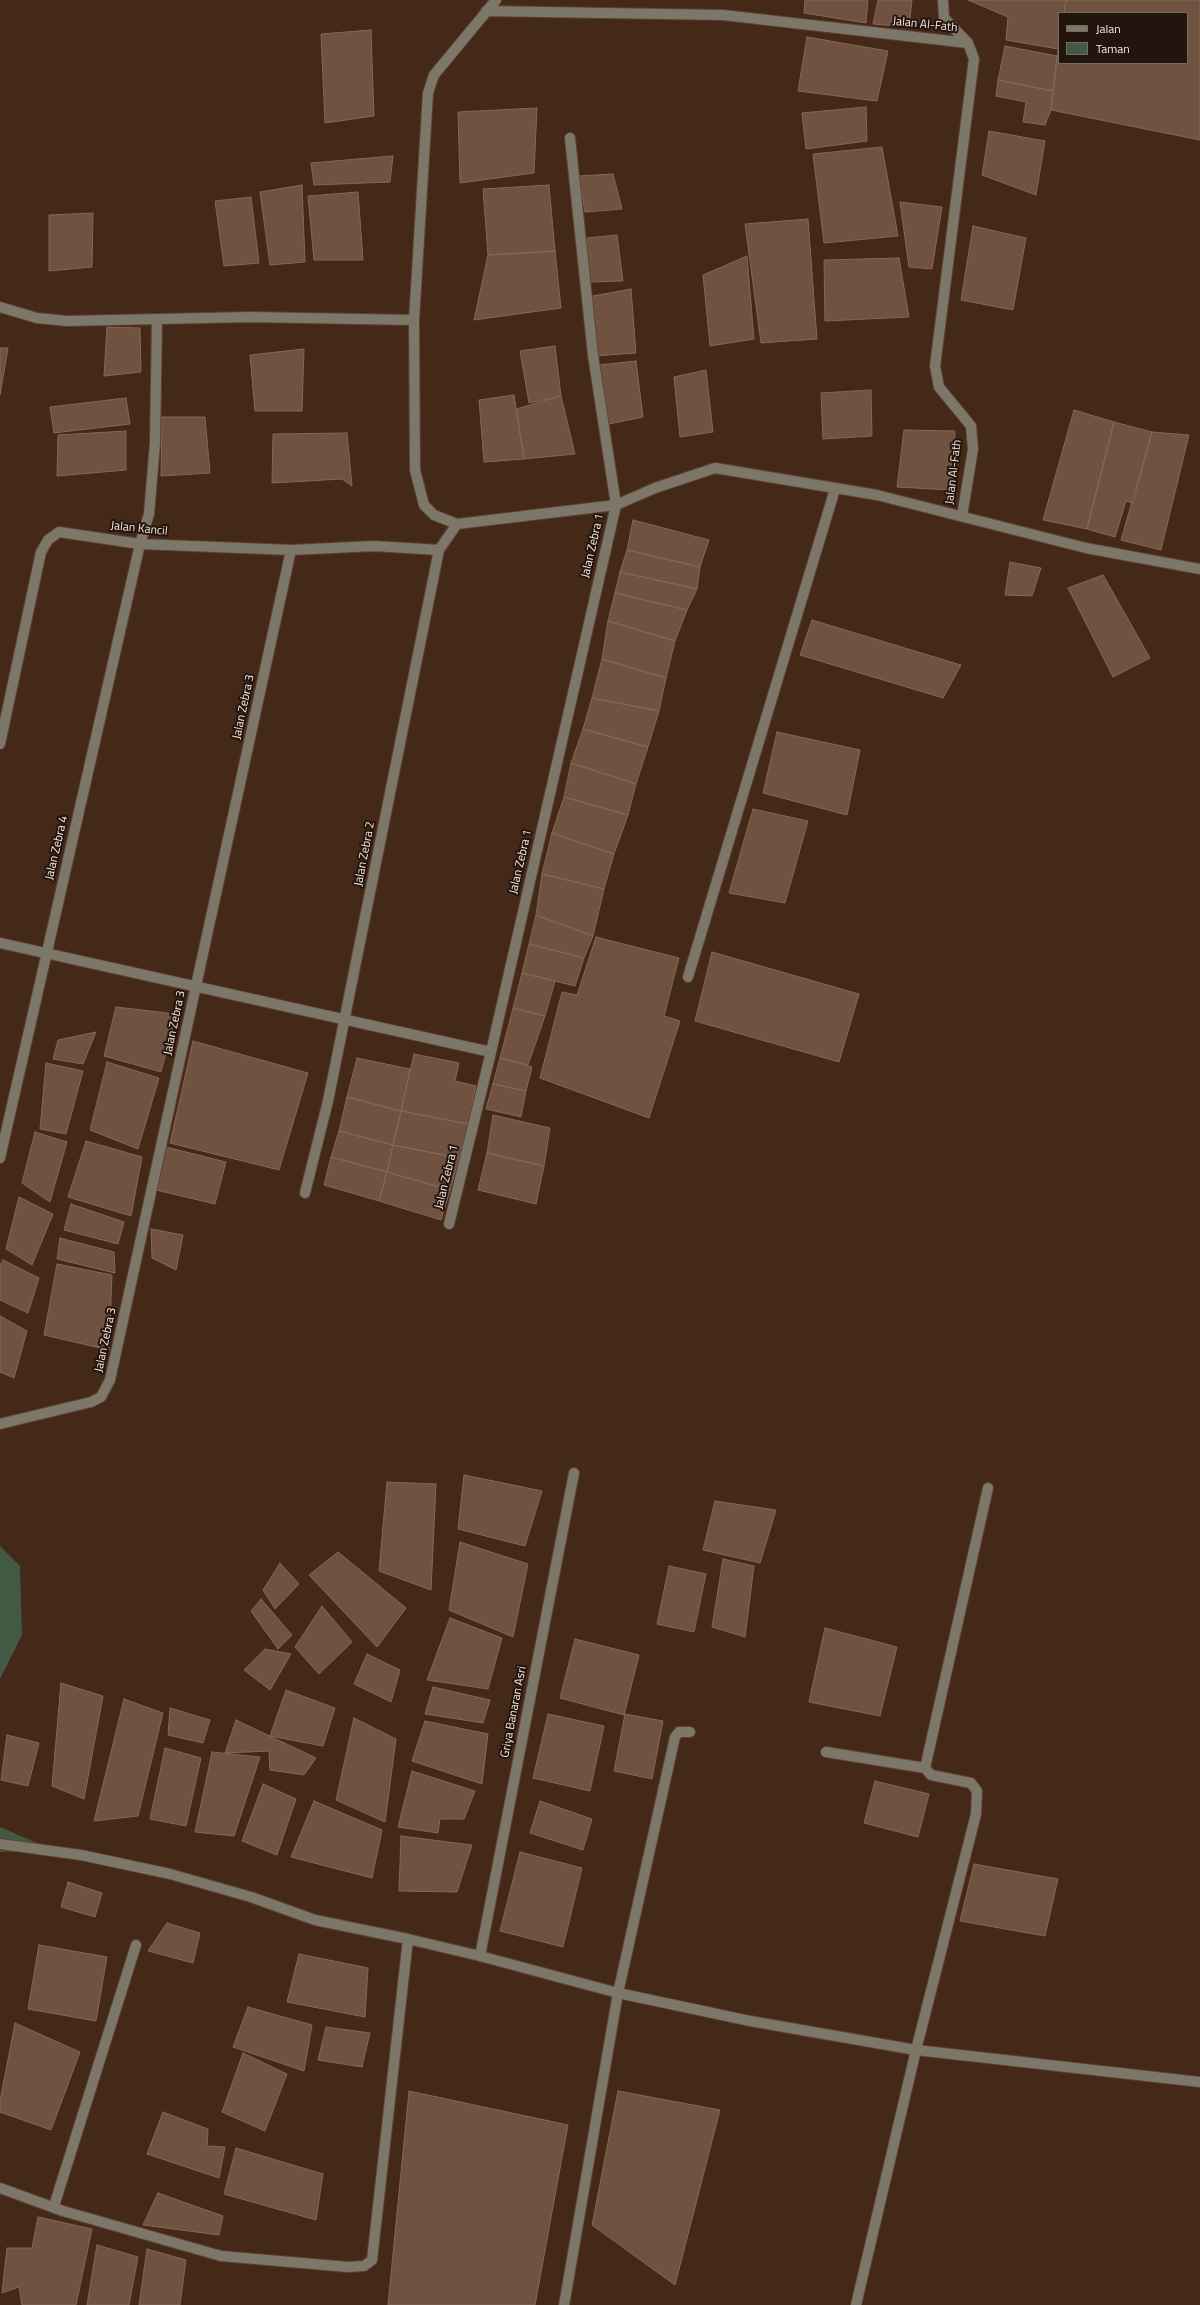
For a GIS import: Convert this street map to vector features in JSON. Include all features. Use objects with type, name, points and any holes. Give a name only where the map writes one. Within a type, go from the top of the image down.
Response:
[{"type":"street","points":[[496,0],[434,75],[428,93],[414,320],[415,470],[424,505],[434,515],[457,524],[616,505],[655,488],[714,468],[877,495],[1086,548],[1200,569]]},
{"type":"street","points":[[943,0],[944,18],[968,42]]},
{"type":"street","name":"Jalan Al-Fath","points":[[486,11],[723,15],[968,42],[974,59],[935,366],[939,387],[971,426],[972,449],[962,516]]},
{"type":"street","points":[[570,138],[593,354],[616,505]]},
{"type":"street","points":[[0,308],[37,318],[67,321],[250,318],[414,320]]},
{"type":"street","name":"Jalan Zebra 4","points":[[0,1158],[140,544],[149,514],[153,476],[157,319]]},
{"type":"street","points":[[688,977],[835,489]]},
{"type":"street","name":"Jalan Zebra 1","points":[[449,1224],[491,1052],[616,505]]},
{"type":"street","name":"Jalan Zebra 2","points":[[305,1193],[328,1101],[439,550],[457,524]]},
{"type":"street","name":"Jalan Kancil","points":[[0,744],[40,552],[48,540],[59,532],[140,544],[291,550],[374,546],[439,550]]},
{"type":"street","name":"Jalan Zebra 3","points":[[0,1424],[91,1402],[101,1397],[110,1380],[291,550]]},
{"type":"street","points":[[0,943],[491,1052]]},
{"type":"street","name":"Griya Banaran Asri","points":[[480,1956],[574,1473]]},
{"type":"street","points":[[925,1768],[988,1488]]},
{"type":"street","points":[[564,2305],[618,1993],[675,1736],[679,1732],[690,1732]]},
{"type":"street","points":[[826,1752],[925,1768],[931,1775],[971,1783],[978,1791],[976,1814],[916,2050],[856,2305]]},
{"type":"street","points":[[0,1844],[81,1855],[170,1874],[251,1897],[315,1920],[408,1939],[480,1956],[618,1993],[750,2021],[916,2050],[1200,2082]]},
{"type":"street","points":[[0,2188],[54,2206],[63,2211],[221,2256],[348,2267],[364,2266],[372,2260],[408,1939]]},
{"type":"street","points":[[54,2206],[136,1945]]},
{"type":"green space","points":[[0,1546],[20,1566],[22,1635],[0,1679]]},
{"type":"green space","points":[[0,1827],[53,1850],[0,1852]]},
{"type":"building","points":[[805,0],[868,0],[866,23],[804,13]]},
{"type":"building","points":[[878,0],[912,0],[909,27],[873,24]]},
{"type":"building","points":[[968,0],[1066,0],[1064,12],[1058,12],[1058,49],[1006,40],[1008,17]]},
{"type":"building","points":[[1066,0],[1200,0],[1200,140],[1051,110],[1058,51],[1058,64],[1188,64],[1188,12],[1064,12]]},
{"type":"building","points":[[371,30],[374,116],[325,123],[321,34]]},
{"type":"building","points":[[807,37],[888,51],[877,101],[798,91]]},
{"type":"building","points":[[1005,46],[1057,56],[1053,91],[998,80]]},
{"type":"building","points":[[998,80],[1053,91],[1051,110],[1045,125],[1023,122],[1026,102],[996,96]]},
{"type":"building","points":[[866,107],[867,141],[806,149],[802,113]]},
{"type":"building","points":[[537,108],[534,173],[460,183],[458,112]]},
{"type":"building","points":[[989,131],[1045,141],[1036,195],[982,175]]},
{"type":"building","points":[[882,147],[898,236],[824,243],[813,154]]},
{"type":"building","points":[[393,156],[390,182],[314,185],[311,163]]},
{"type":"building","points":[[613,174],[622,209],[585,212],[579,176]]},
{"type":"building","points":[[302,185],[305,262],[270,265],[260,192]]},
{"type":"building","points":[[549,185],[555,251],[488,255],[483,189]]},
{"type":"building","points":[[358,192],[363,260],[314,260],[308,196]]},
{"type":"building","points":[[251,197],[259,263],[224,266],[215,201]]},
{"type":"building","points":[[900,202],[942,207],[932,269],[909,267]]},
{"type":"building","points":[[93,213],[92,267],[49,271],[49,215]]},
{"type":"building","points":[[808,219],[817,339],[761,343],[745,224]]},
{"type":"building","points":[[973,226],[1026,238],[1013,310],[961,300]]},
{"type":"building","points":[[617,235],[623,281],[590,282],[587,238]]},
{"type":"building","points":[[555,251],[561,308],[474,320],[488,255]]},
{"type":"building","points":[[747,256],[754,339],[710,346],[703,275]]},
{"type":"building","points":[[899,258],[909,317],[825,321],[824,260]]},
{"type":"building","points":[[631,289],[636,353],[595,356],[593,296]]},
{"type":"building","points":[[107,327],[140,328],[141,372],[104,376]]},
{"type":"building","points":[[555,346],[561,396],[529,403],[520,351]]},
{"type":"building","points":[[0,348],[8,348],[0,395]]},
{"type":"building","points":[[304,349],[302,411],[255,411],[250,355]]},
{"type":"building","points":[[636,361],[643,417],[609,424],[599,365]]},
{"type":"building","points":[[706,370],[713,432],[680,437],[674,377]]},
{"type":"building","points":[[871,390],[872,436],[823,439],[821,393]]},
{"type":"building","points":[[514,395],[524,459],[484,462],[479,400]]},
{"type":"building","points":[[561,396],[575,454],[524,459],[516,409]]},
{"type":"building","points":[[126,398],[130,424],[54,433],[50,407]]},
{"type":"building","points":[[1074,410],[1114,422],[1087,529],[1043,520]]},
{"type":"building","points":[[162,417],[205,417],[210,473],[161,476]]},
{"type":"building","points":[[1114,422],[1152,432],[1133,503],[1126,501],[1115,537],[1087,529]]},
{"type":"building","points":[[904,430],[955,431],[951,490],[897,487]]},
{"type":"building","points":[[126,431],[126,470],[57,476],[58,435]]},
{"type":"building","points":[[1152,432],[1189,435],[1161,550],[1121,540]]},
{"type":"building","points":[[347,433],[352,486],[342,479],[272,483],[273,434]]},
{"type":"building","points":[[633,520],[709,540],[700,567],[627,550]]},
{"type":"building","points":[[627,550],[700,567],[697,589],[620,572]]},
{"type":"building","points":[[1010,562],[1041,568],[1032,596],[1005,595]]},
{"type":"building","points":[[620,572],[697,589],[687,610],[615,593]]},
{"type":"building","points":[[1103,575],[1150,658],[1113,677],[1068,588]]},
{"type":"building","points":[[615,593],[687,610],[675,641],[608,621]]},
{"type":"building","points":[[812,620],[961,665],[943,698],[800,655]]},
{"type":"building","points":[[608,621],[675,641],[666,678],[602,659]]},
{"type":"building","points":[[602,659],[666,678],[659,711],[592,698]]},
{"type":"building","points":[[592,698],[659,711],[648,747],[583,729]]},
{"type":"building","points":[[583,729],[648,747],[636,784],[571,763]]},
{"type":"building","points":[[777,732],[860,750],[847,815],[763,793]]},
{"type":"building","points":[[571,763],[636,784],[628,815],[564,797]]},
{"type":"building","points":[[564,797],[628,815],[614,854],[552,833]]},
{"type":"building","points":[[753,809],[808,821],[785,903],[729,893]]},
{"type":"building","points":[[552,833],[614,854],[604,889],[542,874]]},
{"type":"building","points":[[542,874],[604,889],[593,936],[536,915]]},
{"type":"building","points":[[536,915],[593,936],[584,958],[529,944]]},
{"type":"building","points":[[596,937],[679,958],[664,1016],[680,1021],[649,1118],[540,1078],[562,992],[577,995]]},
{"type":"building","points":[[529,944],[584,958],[575,986],[522,973]]},
{"type":"building","points":[[712,952],[859,994],[839,1062],[695,1021]]},
{"type":"building","points":[[522,973],[555,981],[545,1016],[513,1008]]},
{"type":"building","points":[[116,1007],[176,1014],[161,1072],[104,1056]]},
{"type":"building","points":[[513,1008],[545,1016],[528,1065],[500,1058]]},
{"type":"building","points":[[96,1032],[83,1064],[53,1059],[58,1040]]},
{"type":"building","points":[[193,1041],[308,1073],[279,1170],[170,1143]]},
{"type":"building","points":[[414,1054],[459,1063],[455,1081],[476,1086],[468,1124],[401,1111]]},
{"type":"building","points":[[357,1058],[410,1069],[401,1111],[347,1097]]},
{"type":"building","points":[[500,1058],[532,1067],[526,1091],[493,1084]]},
{"type":"building","points":[[107,1062],[159,1078],[138,1149],[90,1130]]},
{"type":"building","points":[[46,1063],[83,1071],[66,1134],[40,1129]]},
{"type":"building","points":[[493,1084],[526,1091],[521,1117],[486,1109]]},
{"type":"building","points":[[347,1097],[401,1111],[393,1145],[339,1131]]},
{"type":"building","points":[[401,1111],[468,1124],[459,1158],[393,1145]]},
{"type":"building","points":[[493,1115],[550,1128],[544,1166],[487,1153]]},
{"type":"building","points":[[339,1131],[393,1145],[387,1172],[331,1157]]},
{"type":"building","points":[[35,1132],[67,1142],[50,1202],[22,1183]]},
{"type":"building","points":[[86,1141],[142,1157],[131,1216],[68,1197]]},
{"type":"building","points":[[393,1145],[459,1158],[450,1190],[387,1172]]},
{"type":"building","points":[[166,1147],[226,1162],[215,1204],[156,1190]]},
{"type":"building","points":[[487,1153],[544,1166],[536,1204],[478,1190]]},
{"type":"building","points":[[331,1157],[387,1172],[379,1201],[324,1185]]},
{"type":"building","points":[[387,1172],[450,1190],[441,1220],[379,1201]]},
{"type":"building","points":[[19,1197],[53,1214],[32,1265],[6,1249]]},
{"type":"building","points":[[71,1204],[124,1222],[118,1244],[64,1230]]},
{"type":"building","points":[[151,1229],[183,1235],[176,1270],[152,1258]]},
{"type":"building","points":[[60,1238],[114,1252],[115,1273],[57,1259]]},
{"type":"building","points":[[3,1260],[39,1278],[28,1313],[0,1300],[0,1265]]},
{"type":"building","points":[[57,1264],[112,1275],[109,1350],[44,1335]]},
{"type":"building","points":[[0,1316],[27,1331],[14,1378],[0,1372]]},
{"type":"building","points":[[464,1475],[542,1491],[525,1546],[458,1529]]},
{"type":"building","points":[[387,1482],[436,1484],[431,1590],[379,1571]]},
{"type":"building","points":[[715,1501],[776,1510],[760,1563],[703,1550]]},
{"type":"building","points":[[460,1542],[528,1564],[513,1637],[449,1610]]},
{"type":"building","points":[[338,1552],[406,1608],[377,1647],[309,1575]]},
{"type":"building","points":[[723,1559],[754,1566],[745,1637],[712,1627]]},
{"type":"building","points":[[280,1563],[299,1584],[275,1609],[263,1590]]},
{"type":"building","points":[[669,1566],[706,1574],[694,1632],[657,1624]]},
{"type":"building","points":[[261,1599],[292,1635],[278,1649],[251,1611]]},
{"type":"building","points":[[322,1606],[352,1642],[319,1674],[295,1647]]},
{"type":"building","points":[[450,1618],[502,1638],[488,1689],[427,1680]]},
{"type":"building","points":[[825,1628],[897,1647],[880,1716],[809,1702]]},
{"type":"building","points":[[575,1639],[639,1655],[624,1715],[560,1698]]},
{"type":"building","points":[[265,1649],[291,1654],[270,1690],[244,1670]]},
{"type":"building","points":[[367,1654],[400,1670],[391,1702],[354,1684]]},
{"type":"building","points":[[61,1683],[103,1696],[84,1799],[52,1786]]},
{"type":"building","points":[[433,1687],[490,1700],[483,1723],[425,1714]]},
{"type":"building","points":[[286,1690],[335,1708],[323,1746],[270,1736]]},
{"type":"building","points":[[124,1699],[163,1713],[138,1816],[94,1821]]},
{"type":"building","points":[[170,1708],[210,1720],[203,1743],[168,1735]]},
{"type":"building","points":[[548,1714],[604,1726],[590,1791],[533,1778]]},
{"type":"building","points":[[625,1714],[663,1721],[652,1779],[614,1771]]},
{"type":"building","points":[[354,1718],[396,1739],[385,1822],[336,1800]]},
{"type":"building","points":[[236,1720],[316,1758],[304,1775],[270,1770],[269,1751],[225,1753]]},
{"type":"building","points":[[425,1721],[488,1734],[482,1784],[412,1761]]},
{"type":"building","points":[[7,1735],[39,1743],[28,1786],[1,1780]]},
{"type":"building","points":[[165,1748],[201,1758],[186,1826],[150,1819]]},
{"type":"building","points":[[212,1752],[260,1757],[234,1836],[195,1832]]},
{"type":"building","points":[[412,1771],[475,1791],[464,1819],[440,1819],[438,1833],[398,1827]]},
{"type":"building","points":[[875,1781],[929,1794],[918,1837],[864,1823]]},
{"type":"building","points":[[263,1784],[296,1799],[277,1855],[242,1841]]},
{"type":"building","points":[[314,1801],[382,1830],[372,1878],[291,1857]]},
{"type":"building","points":[[540,1801],[592,1819],[583,1850],[530,1833]]},
{"type":"building","points":[[401,1836],[472,1845],[457,1892],[399,1891]]},
{"type":"building","points":[[520,1852],[582,1868],[563,1947],[500,1931]]},
{"type":"building","points":[[974,1864],[1058,1879],[1045,1936],[960,1921]]},
{"type":"building","points":[[68,1882],[102,1893],[95,1917],[61,1907]]},
{"type":"building","points":[[167,1923],[200,1933],[193,1963],[148,1951]]},
{"type":"building","points":[[39,1945],[107,1957],[96,2021],[28,2009]]},
{"type":"building","points":[[299,1954],[368,1968],[365,2017],[287,2002]]},
{"type":"building","points":[[248,2007],[312,2025],[304,2071],[233,2047]]},
{"type":"building","points":[[15,2023],[80,2052],[51,2130],[0,2112],[0,2101]]},
{"type":"building","points":[[326,2027],[370,2033],[362,2067],[318,2060]]},
{"type":"building","points":[[243,2053],[287,2074],[265,2131],[222,2112]]},
{"type":"building","points":[[409,2091],[568,2125],[535,2305],[388,2305]]},
{"type":"building","points":[[618,2091],[720,2110],[675,2285],[592,2225]]},
{"type":"building","points":[[163,2112],[208,2129],[207,2146],[225,2147],[219,2178],[147,2154]]},
{"type":"building","points":[[236,2148],[323,2174],[316,2220],[224,2194]]},
{"type":"building","points":[[158,2193],[223,2216],[219,2235],[143,2225]]},
{"type":"building","points":[[38,2217],[92,2229],[76,2305],[22,2305],[19,2287],[2,2293],[7,2248],[32,2248]]},
{"type":"building","points":[[97,2245],[138,2257],[129,2305],[87,2305]]},
{"type":"building","points":[[147,2249],[186,2260],[180,2305],[139,2305]]}]
